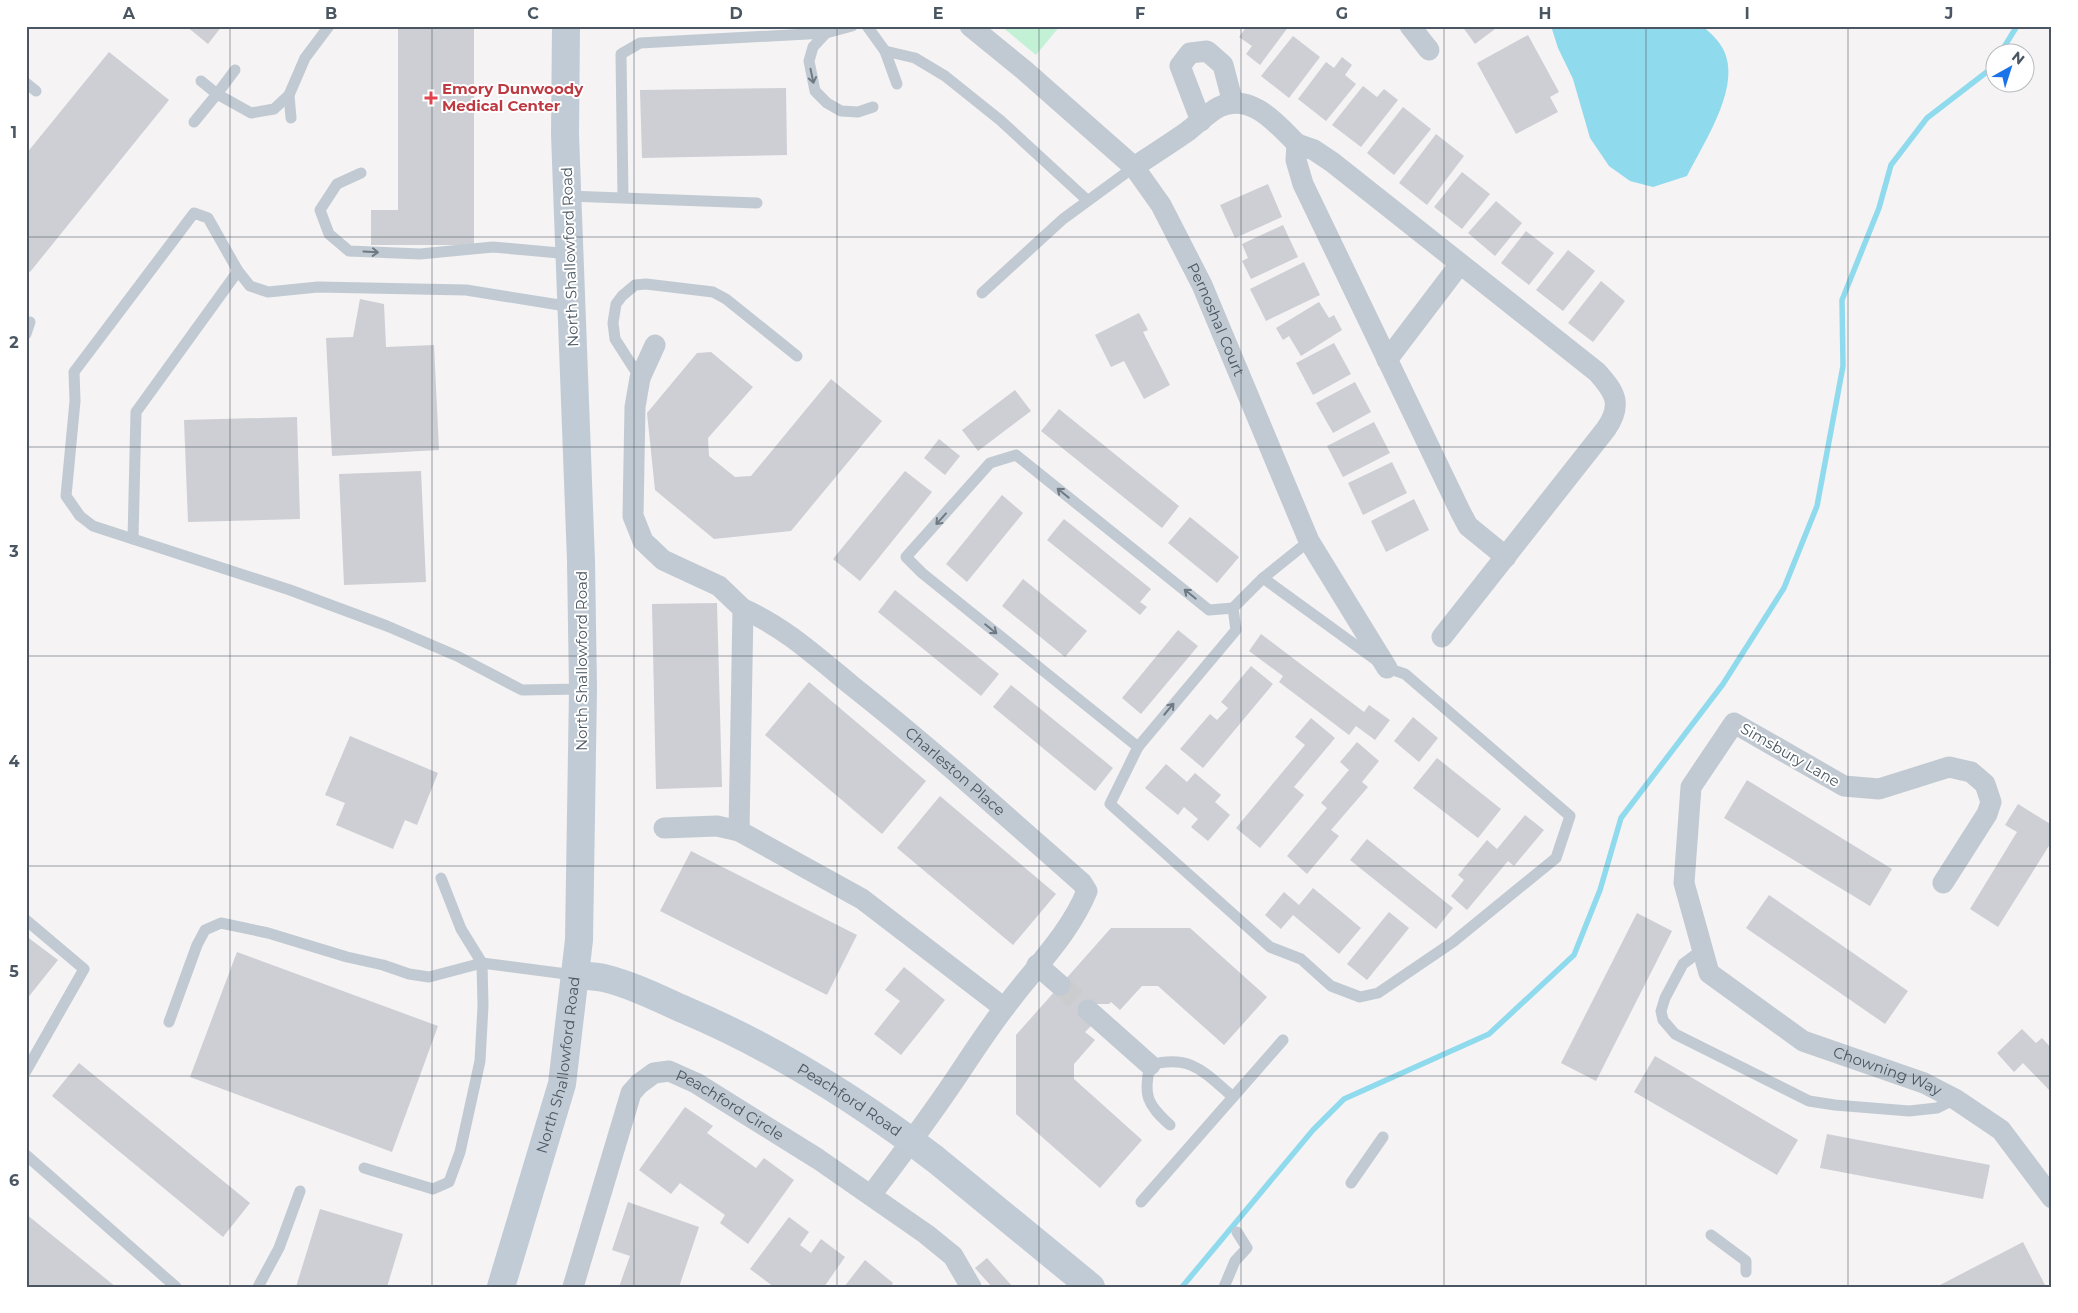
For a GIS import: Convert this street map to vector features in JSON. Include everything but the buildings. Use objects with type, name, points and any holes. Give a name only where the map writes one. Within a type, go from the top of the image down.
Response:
[{"type":"street","name":"North Shallowford Road","points":[[501,1287],[562,1084],[579,940],[584,689],[582,561],[566,135],[566,26]]},
{"type":"street","name":"Pernoshal Court","points":[[970,26],[1024,70],[1134,167],[1162,205],[1202,285],[1309,541],[1387,668]]},
{"type":"street","points":[[1410,26],[1429,50]]},
{"type":"street","points":[[1200,121],[1180,66],[1190,53],[1208,51],[1223,65],[1233,103]]},
{"type":"street","points":[[1134,167],[1217,108],[1233,103],[1244,103],[1260,110],[1297,144],[1314,150],[1332,162],[1596,372],[1612,388],[1616,403],[1613,418],[1606,429],[1442,637]]},
{"type":"street","points":[[1297,144],[1296,160],[1298,172],[1461,513],[1468,526],[1506,557]]},
{"type":"street","points":[[1387,360],[1460,264]]},
{"type":"street","name":"Charleston Place","points":[[655,345],[640,378],[635,407],[633,516],[643,541],[663,560],[719,586],[743,609],[761,616],[800,644],[898,722],[1082,883],[1087,891],[1082,904],[1062,936],[1004,1008],[912,1141]]},
{"type":"street","points":[[739,831],[743,609]]},
{"type":"street","name":"Simsbury Lane","points":[[1706,958],[1684,884],[1690,787],[1734,723],[1844,786],[1879,790],[1949,767],[1971,772],[1985,784],[1991,802],[1987,814],[1943,883]]},
{"type":"street","points":[[664,828],[717,826],[739,831],[862,899],[1004,1008]]},
{"type":"street","name":"Chowning Way","points":[[1706,958],[1709,973],[1803,1041],[1924,1083],[1954,1099],[2000,1130],[2052,1198]]},
{"type":"street","points":[[1037,965],[1060,985]]},
{"type":"street","name":"Peachford Road","points":[[574,975],[603,978],[640,990],[732,1030],[821,1081],[912,1141],[1091,1287]]},
{"type":"street","points":[[1088,1010],[1150,1065]]},
{"type":"street","name":"Peachford Circle","points":[[573,1287],[631,1093],[638,1084],[654,1073],[668,1072],[696,1083],[818,1159],[926,1234],[953,1256],[971,1287]]},
{"type":"street","points":[[871,1195],[912,1141]]},
{"type":"lane","points":[[201,81],[217,94],[251,113],[274,109],[289,95],[305,58],[329,26]]},
{"type":"lane","points":[[623,197],[621,54],[640,43],[826,33],[852,26]]},
{"type":"lane","points":[[867,26],[884,51],[897,84]]},
{"type":"lane","points":[[826,33],[813,47],[808,61],[815,91],[827,103],[842,111],[858,112],[873,107]]},
{"type":"lane","points":[[884,51],[915,58],[945,76],[1000,120],[1087,200]]},
{"type":"lane","points":[[194,122],[235,70]]},
{"type":"lane","points":[[26,83],[36,91]]},
{"type":"lane","points":[[289,95],[290,118]]},
{"type":"lane","points":[[982,293],[1063,219],[1134,167]]},
{"type":"lane","points":[[361,173],[337,184],[320,210],[329,234],[349,251],[420,254],[493,246],[570,254]]},
{"type":"lane","points":[[568,196],[758,203]]},
{"type":"lane","points":[[572,307],[466,290],[318,287],[268,292],[250,286],[238,271],[208,218],[194,214],[74,372],[75,401],[66,496],[80,516],[93,526],[290,590],[388,626],[457,656],[522,690],[584,689]]},
{"type":"lane","points":[[133,539],[136,412],[238,271]]},
{"type":"lane","points":[[640,378],[615,339],[612,324],[616,304],[635,285],[654,284],[712,292],[726,299],[797,356]]},
{"type":"lane","points":[[26,334],[30,322]]},
{"type":"lane","points":[[1138,747],[922,573],[906,557],[990,463],[1016,454],[1208,610],[1233,608],[1263,578],[1309,541]]},
{"type":"lane","points":[[1233,608],[1236,630],[1138,747],[1110,804],[1270,947],[1301,959],[1331,986],[1360,996],[1378,993],[1453,942],[1556,858],[1570,816],[1405,674],[1387,668],[1263,578]]},
{"type":"lane","points":[[364,1168],[433,1189],[450,1182],[460,1152],[480,1061],[483,1006],[482,963],[462,929],[440,878]]},
{"type":"lane","points":[[26,920],[84,969],[26,1071]]},
{"type":"lane","points":[[169,1022],[197,945],[205,930],[220,923],[268,933],[409,974],[429,977],[482,963],[574,975]]},
{"type":"lane","points":[[1706,958],[1682,964],[1665,998],[1661,1012],[1663,1020],[1675,1034],[1810,1101],[1909,1111],[1937,1108],[1954,1099]]},
{"type":"lane","points":[[1141,1202],[1283,1040]]},
{"type":"lane","points":[[1170,1125],[1156,1112],[1149,1100],[1146,1084],[1150,1065],[1168,1060],[1185,1063],[1201,1070],[1233,1097]]},
{"type":"lane","points":[[1351,1183],[1383,1137]]},
{"type":"lane","points":[[26,1155],[176,1287]]},
{"type":"lane","points":[[258,1287],[279,1248],[300,1191]]},
{"type":"lane","points":[[1224,1287],[1235,1260],[1247,1248],[1237,1232]]},
{"type":"lane","points":[[1711,1235],[1746,1261],[1746,1272]]},
{"type":"green space","points":[[1001,26],[1060,26],[1036,55]]},
{"type":"water","points":[[1551,26],[1702,26],[1716,39],[1726,56],[1728,70],[1727,85],[1717,118],[1687,176],[1653,187],[1630,181],[1609,166],[1590,138],[1573,79],[1558,48]]},
{"type":"waterway","points":[[2007,42],[2017,26]]},
{"type":"waterway","points":[[1182,1287],[1313,1130],[1344,1099],[1489,1034],[1574,955],[1600,890],[1621,818],[1723,684],[1784,588],[1817,506],[1843,366],[1842,300],[1879,208],[1891,165],[1927,118],[1986,73]]},
{"type":"tunnel","points":[[1060,985],[1088,1010]]},
{"type":"place","name":"Emory Dunwoody Medical Center","points":[[431,98]]}]
